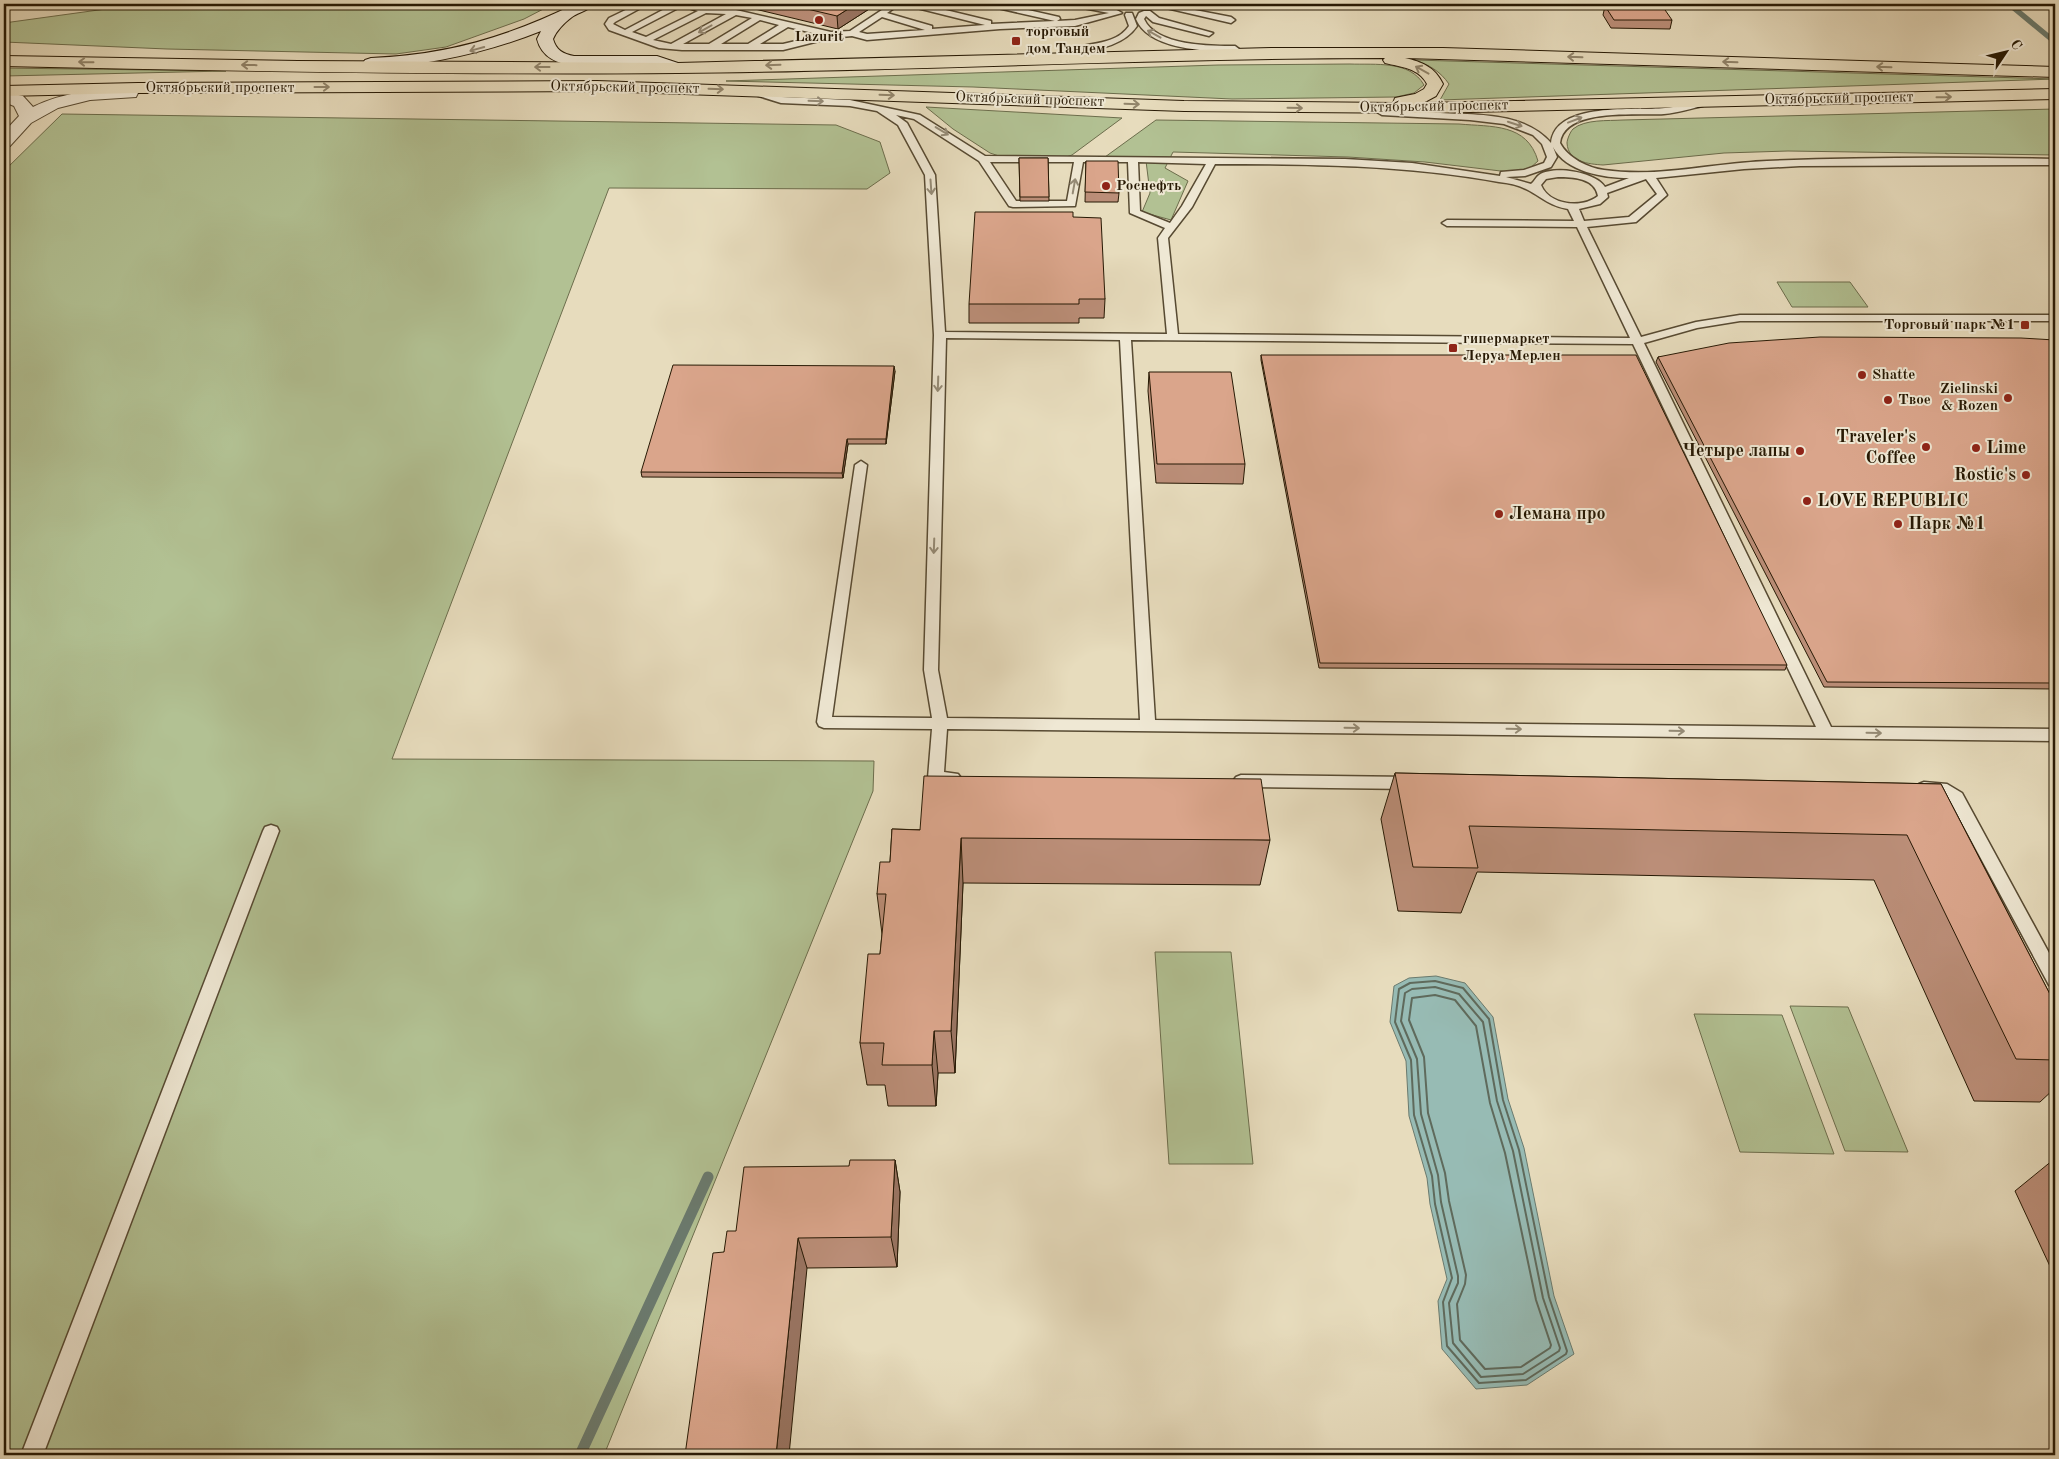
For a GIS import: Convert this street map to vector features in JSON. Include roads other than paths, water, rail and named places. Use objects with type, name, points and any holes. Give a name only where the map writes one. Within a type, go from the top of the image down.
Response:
[{"type":"main road","points":[[298,66],[404,62],[456,54],[510,39],[586,4]]},
{"type":"main road","points":[[571,12],[554,24],[546,35],[545,43],[549,50],[562,58],[574,61],[657,62],[678,68]]},
{"type":"main road","points":[[1005,60],[1047,53],[1070,52],[1235,49],[1271,53]]},
{"type":"main road","name":"Октябрьский проспект","points":[[4,61],[298,66],[678,68],[1271,53],[1443,53],[2055,72]]},
{"type":"main road","points":[[1253,54],[1396,61],[1424,70],[1432,76],[1435,84],[1430,94],[1413,100],[1327,108]]},
{"type":"main road","name":"Октябрьский проспект","points":[[4,91],[596,86],[1184,106],[1327,108],[1703,103],[2055,94]]},
{"type":"main road","points":[[4,142],[28,117],[51,106],[94,94],[179,93],[203,88]]},
{"type":"main road","points":[[4,97],[12,97],[22,104],[28,117]]},
{"type":"lane","points":[[4,6],[24,4]]},
{"type":"lane","points":[[644,4],[612,20],[609,24],[612,28],[625,33],[673,47],[783,47],[831,35],[852,33],[867,37],[1000,26],[1075,24],[1114,9]]},
{"type":"lane","points":[[625,33],[681,4],[705,10],[736,12],[831,35]]},
{"type":"lane","points":[[852,33],[896,4]]},
{"type":"lane","points":[[912,4],[1000,26]]},
{"type":"lane","points":[[992,4],[1075,24]]},
{"type":"lane","points":[[1073,4],[1114,9],[1129,15],[1144,14],[1154,9],[1153,4],[1231,20]]},
{"type":"lane","points":[[647,40],[705,10]]},
{"type":"lane","points":[[673,47],[736,12]]},
{"type":"lane","points":[[880,14],[939,31]]},
{"type":"lane","points":[[1144,14],[1156,20],[1209,33]]},
{"type":"lane","points":[[1144,14],[1140,20],[1143,26],[1171,42],[1195,47],[1235,49]]},
{"type":"lane","points":[[1070,52],[1102,45],[1128,33],[1134,26],[1129,15]]},
{"type":"lane","points":[[710,47],[760,18]]},
{"type":"lane","points":[[749,47],[787,24]]},
{"type":"lane","points":[[751,90],[781,100],[850,103],[917,117],[984,159],[1013,204],[1071,204],[1079,159]]},
{"type":"lane","points":[[984,159],[1334,161],[1426,166],[1513,181],[1554,202],[1572,206],[1584,206],[1597,203],[1603,197],[1603,191],[1598,184],[1580,176],[1560,151],[1556,141],[1559,130],[1569,122],[1602,114],[1680,109],[1703,103]]},
{"type":"lane","points":[[1327,108],[1478,117],[1511,123],[1528,129],[1547,144],[1551,152],[1551,160],[1536,187],[1539,193]]},
{"type":"lane","points":[[880,109],[902,124],[930,175],[940,335],[931,670],[940,724],[936,778],[965,778]]},
{"type":"lane","points":[[1567,158],[1590,170],[1612,174]]},
{"type":"lane","points":[[1133,159],[1135,213],[1172,227]]},
{"type":"lane","points":[[1173,337],[1163,238],[1187,208],[1212,161]]},
{"type":"lane","points":[[1460,172],[1580,176],[1612,174],[1649,175],[1750,165],[1810,162],[2055,162]]},
{"type":"lane","points":[[1603,191],[1649,175]]},
{"type":"lane","points":[[1447,223],[1580,224],[1632,220],[1662,195],[1649,175]]},
{"type":"lane","points":[[1572,206],[1826,732]]},
{"type":"lane","points":[[940,335],[1637,340],[1696,325],[1740,318],[2055,318]]},
{"type":"lane","points":[[1125,337],[1148,726]]},
{"type":"lane","points":[[861,466],[824,722],[2055,735]]},
{"type":"lane","points":[[1228,781],[1426,783]]},
{"type":"lane","points":[[1904,788],[1942,789],[1951,792],[1956,797],[2055,980]]},
{"type":"lane","points":[[32,1455],[272,832]]},
{"type":"water","points":[[1436,976],[1465,983],[1493,1017],[1508,1099],[1524,1148],[1554,1296],[1574,1354],[1527,1385],[1476,1389],[1442,1349],[1438,1301],[1447,1279],[1430,1204],[1427,1178],[1409,1116],[1406,1061],[1390,1022],[1394,986],[1409,978]]},
{"type":"waterway","points":[[2009,4],[2055,42]]},
{"type":"waterway","points":[[580,1455],[708,1177]]},
{"type":"place","name":"Lazurit","points":[[819,20]]},
{"type":"place","name":"торговый дом Тандем","points":[[1016,41]]},
{"type":"place","name":"Роснефть","points":[[1106,186]]},
{"type":"place","name":"Торговый парк №1","points":[[2025,325]]},
{"type":"place","name":"гипермаркет Леруа Мерлен","points":[[1453,348]]},
{"type":"place","name":"Shatte","points":[[1862,375]]},
{"type":"place","name":"Zielinski & Rozen","points":[[2008,398]]},
{"type":"place","name":"Твое","points":[[1888,400]]},
{"type":"place","name":"Traveler's Coffee","points":[[1926,447]]},
{"type":"place","name":"Lime","points":[[1976,448]]},
{"type":"place","name":"Четыре лапы","points":[[1800,451]]},
{"type":"place","name":"Rostic's","points":[[2026,475]]},
{"type":"place","name":"LOVE REPUBLIC","points":[[1807,501]]},
{"type":"place","name":"Лемана про","points":[[1499,514]]},
{"type":"place","name":"Парк №1","points":[[1898,524]]}]
